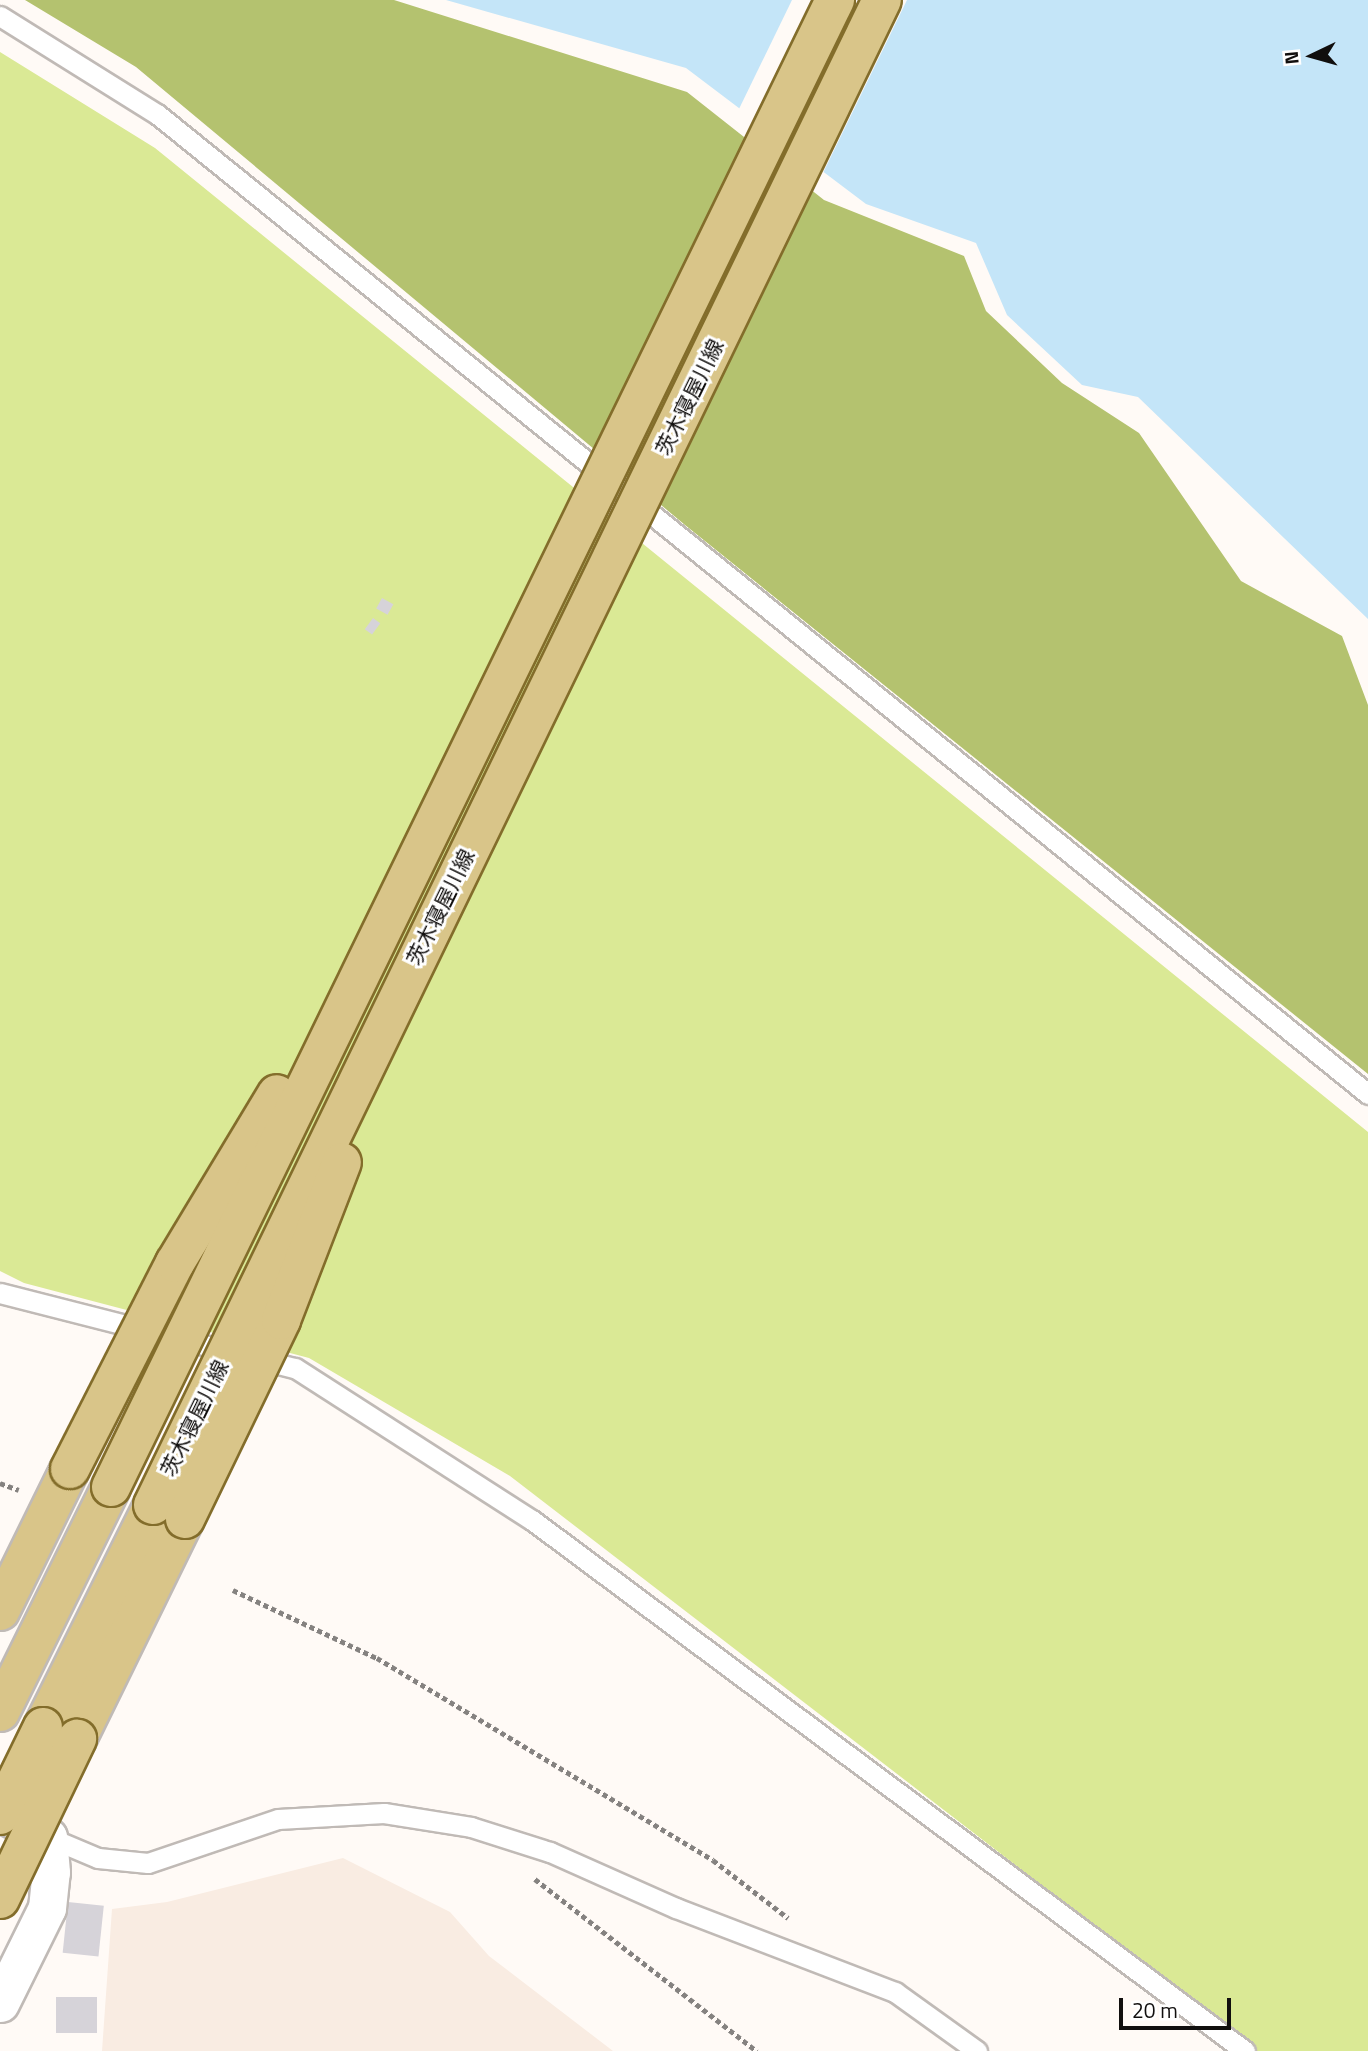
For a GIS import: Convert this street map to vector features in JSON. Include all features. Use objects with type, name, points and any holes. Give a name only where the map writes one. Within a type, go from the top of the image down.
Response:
[{"type":"main road","name":"茨木寝屋川線","points":[[1,1710],[835,0]]},
{"type":"main road","name":"茨木寝屋川線","points":[[60,1733],[169,1512],[441,906],[882,0]]},
{"type":"main road","points":[[0,1611],[175,1263],[404,883]]},
{"type":"main road","points":[[0,1814],[60,1733]]},
{"type":"main road","points":[[0,1899],[60,1733]]},
{"type":"street","points":[[0,1814],[48,1837],[51,1872],[47,1908],[0,2003]]},
{"type":"lane","points":[[0,16],[156,114],[1368,1094]]},
{"type":"lane","points":[[0,1293],[295,1368],[532,1520],[1245,2051]]},
{"type":"lane","points":[[48,1837],[98,1858],[148,1863],[278,1819],[384,1813],[471,1827],[550,1852],[676,1908],[895,1992],[976,2051]]},
{"type":"path","points":[[233,1590],[377,1658],[713,1860],[795,1923]]},
{"type":"path","points":[[533,1878],[757,2051]]},
{"type":"shaded area","points":[[343,1858],[450,1912],[489,1956],[613,2051],[102,2051],[112,1909],[167,1902]]},
{"type":"green space","points":[[25,0],[394,0],[687,92],[824,200],[964,256],[986,311],[1062,383],[1139,433],[1241,581],[1342,636],[1368,705],[1368,1074],[685,525],[136,67]]},
{"type":"green space","points":[[0,52],[155,148],[1368,1132],[1368,2051],[1257,2051],[510,1476],[309,1358],[24,1283],[0,1271]]},
{"type":"water","points":[[446,0],[1368,0],[1368,619],[1138,397],[1082,385],[1007,315],[976,243],[866,204],[686,68]]},
{"type":"pier","points":[[792,0],[907,0],[822,175],[738,111]]},
{"type":"building","points":[[382,598],[393,604],[388,615],[376,608]]},
{"type":"building","points":[[373,618],[380,623],[372,635],[365,629]]},
{"type":"building","points":[[68,1902],[104,1906],[98,1956],[63,1953]]},
{"type":"building","points":[[56,1997],[97,1997],[97,2033],[56,2033]]}]
